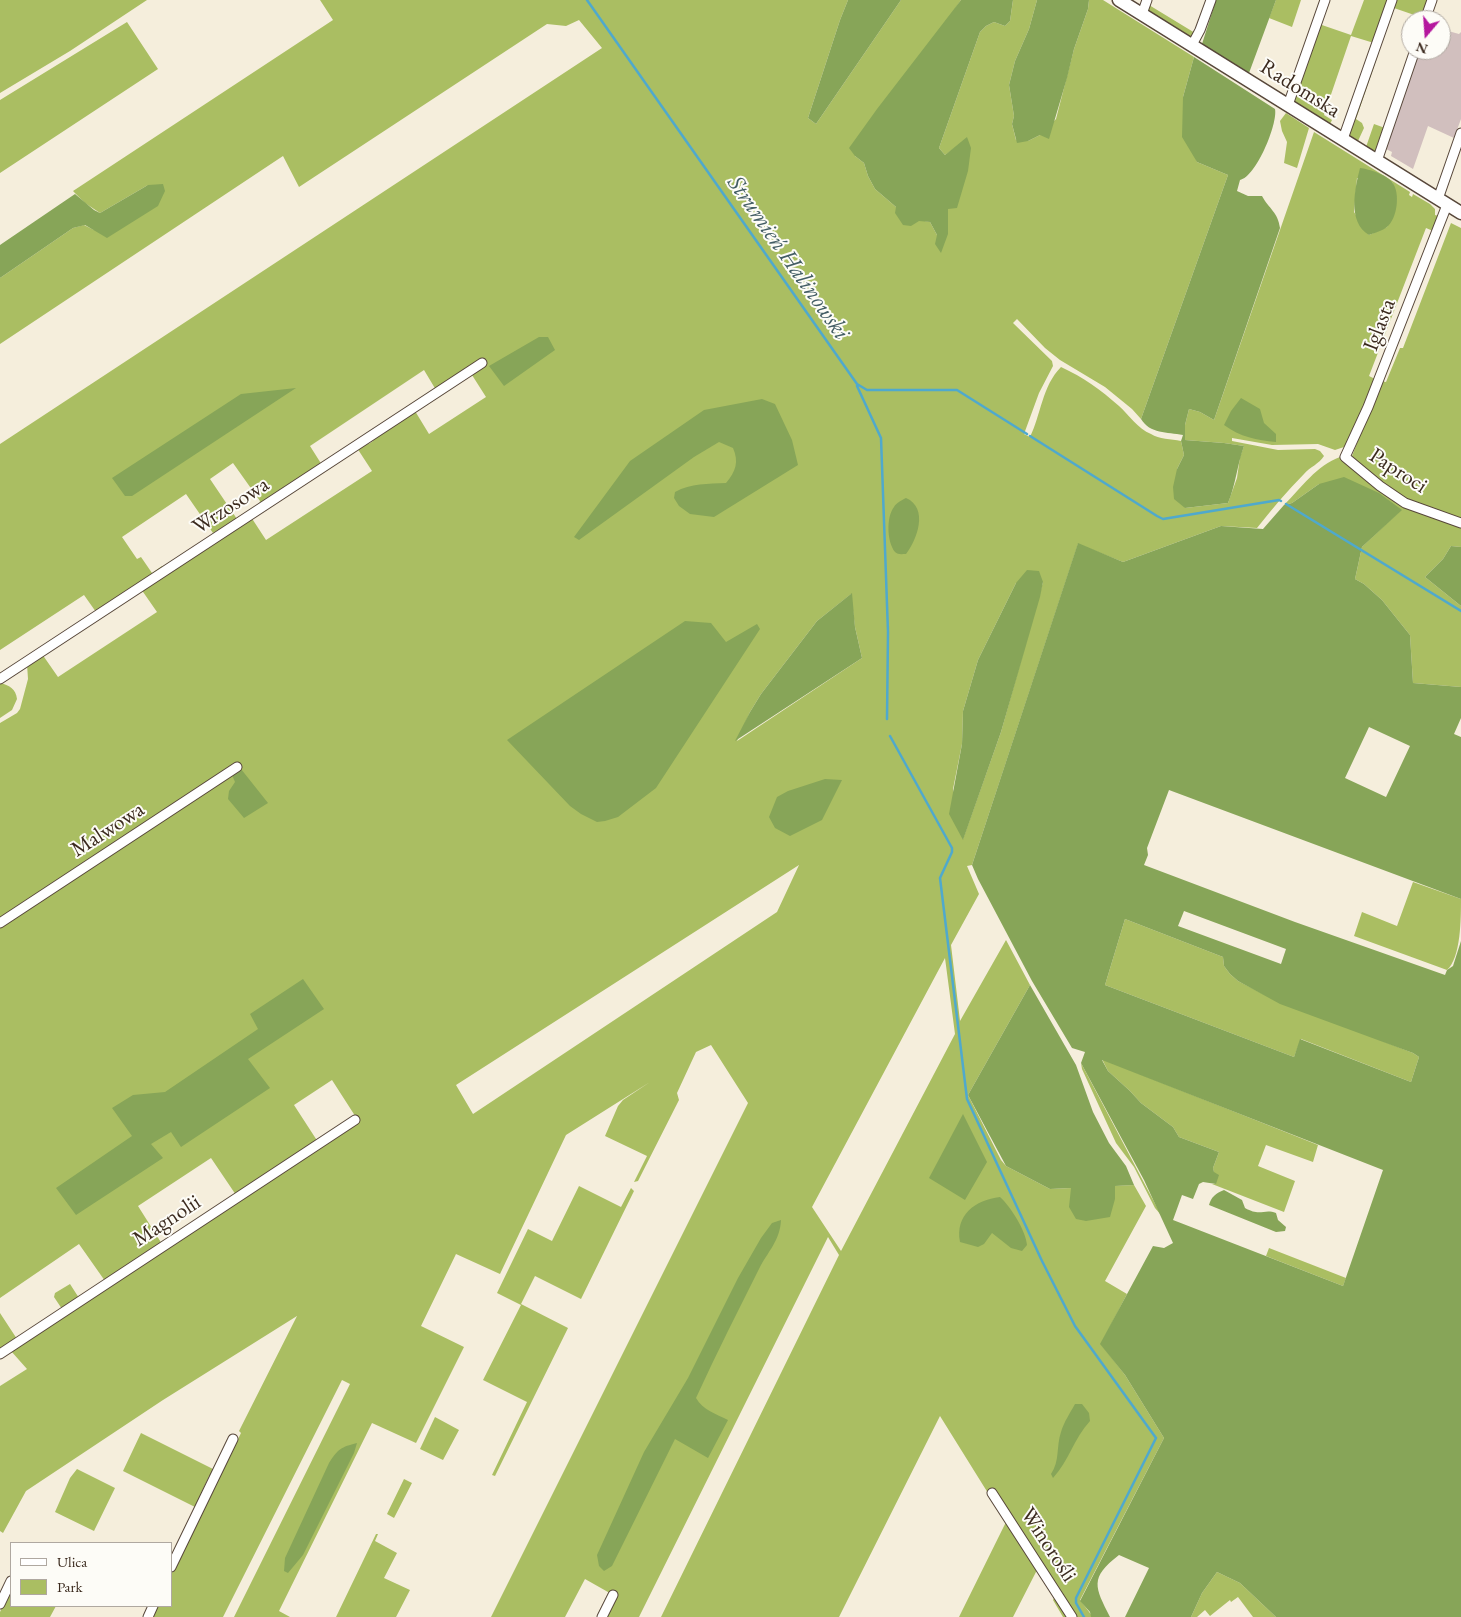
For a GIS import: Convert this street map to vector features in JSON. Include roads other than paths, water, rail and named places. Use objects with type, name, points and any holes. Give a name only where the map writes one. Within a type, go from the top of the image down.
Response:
[{"type":"street","name":"Radomska","points":[[1119,0],[1461,213]]},
{"type":"street","points":[[1142,14],[1147,0]]},
{"type":"street","points":[[1192,45],[1200,30],[1211,0]]},
{"type":"street","points":[[1288,105],[1325,0]]},
{"type":"street","points":[[1343,139],[1392,0]]},
{"type":"street","points":[[1377,161],[1412,60]]},
{"type":"street","name":"Iglasta","points":[[1345,457],[1368,407],[1442,202],[1461,133]]},
{"type":"street","name":"Wrzosowa","points":[[0,679],[482,364]]},
{"type":"street","name":"Paproci","points":[[1345,457],[1380,486],[1405,503],[1461,523]]},
{"type":"street","name":"Malwowa","points":[[0,923],[237,768]]},
{"type":"street","name":"Magnolii","points":[[0,1354],[355,1120]]},
{"type":"street","points":[[172,1565],[232,1439]]},
{"type":"street","name":"Winorośli","points":[[992,1493],[1072,1617]]},
{"type":"street","points":[[0,1604],[10,1583]]},
{"type":"street","points":[[602,1617],[613,1595]]},
{"type":"waterway","name":"Strumień Halinowski","points":[[587,0],[857,384],[867,390],[957,390],[1027,434]]},
{"type":"waterway","points":[[857,386],[881,438],[888,632],[887,719]]},
{"type":"waterway","name":"Strumień Halinowski","points":[[1030,436],[1163,519],[1281,501]]},
{"type":"waterway","name":"Strumień Halinowski","points":[[1286,504],[1461,611]]},
{"type":"waterway","points":[[890,736],[952,848],[940,878],[967,1099],[1042,1261],[1075,1326],[1156,1438],[1076,1598],[1076,1603],[1084,1617]]}]
